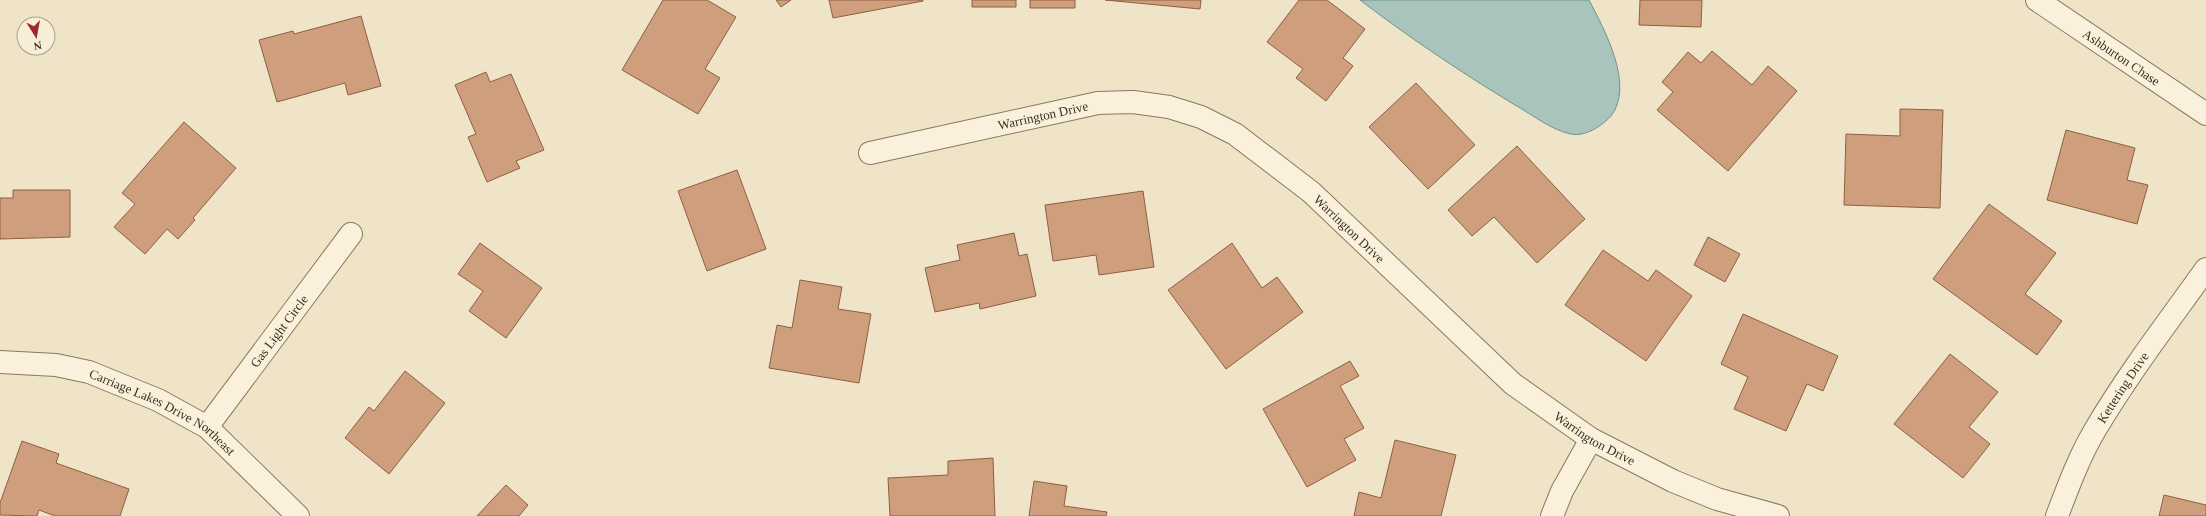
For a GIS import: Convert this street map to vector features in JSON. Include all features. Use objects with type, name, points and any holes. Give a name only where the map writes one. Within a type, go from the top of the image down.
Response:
[{"type":"street","name":"Ashburton Chase","points":[[2037,0],[2206,114]]},
{"type":"street","name":"Warrington Drive","points":[[870,153],[1098,103],[1132,102],[1170,107],[1201,117],[1235,134],[1311,192],[1513,384],[1591,439],[1673,481],[1718,499],[1778,516]]},
{"type":"street","name":"Gas Light Circle","points":[[206,427],[351,234]]},
{"type":"street","name":"Kettering Drive","points":[[2057,516],[2073,475],[2095,431],[2131,375],[2206,269]]},
{"type":"street","name":"Carriage Lakes Drive Northeast","points":[[0,362],[56,365],[89,372],[158,400],[206,427],[298,516]]},
{"type":"street","points":[[1552,516],[1562,491],[1591,439]]},
{"type":"water","points":[[1360,0],[1589,0],[1615,57],[1619,73],[1620,89],[1618,103],[1611,116],[1593,130],[1582,134],[1571,134],[1556,129],[1542,122],[1456,68]]},
{"type":"building","points":[[663,0],[707,0],[736,17],[705,69],[720,78],[698,114],[622,70]]},
{"type":"building","points":[[776,0],[791,0],[781,7]]},
{"type":"building","points":[[829,0],[923,0],[923,1],[833,18]]},
{"type":"building","points":[[972,0],[1016,0],[1016,7],[972,7]]},
{"type":"building","points":[[1030,0],[1075,0],[1075,8],[1030,8]]},
{"type":"building","points":[[1105,0],[1201,0],[1200,9]]},
{"type":"building","points":[[1299,0],[1327,0],[1365,29],[1343,58],[1353,66],[1326,101],[1296,78],[1303,69],[1267,42]]},
{"type":"building","points":[[1640,0],[1702,0],[1701,27],[1639,25]]},
{"type":"building","points":[[361,16],[381,86],[348,95],[345,83],[277,102],[259,40],[293,31],[294,34]]},
{"type":"building","points":[[1712,51],[1752,85],[1768,66],[1797,91],[1728,171],[1657,110],[1673,92],[1662,82],[1688,52],[1701,63]]},
{"type":"building","points":[[486,72],[490,82],[511,74],[544,150],[516,161],[520,168],[487,182],[468,137],[476,134],[455,85]]},
{"type":"building","points":[[1416,83],[1475,145],[1428,189],[1369,127]]},
{"type":"building","points":[[1900,109],[1943,110],[1940,208],[1844,205],[1846,134],[1900,136]]},
{"type":"building","points":[[184,122],[236,168],[193,218],[195,220],[178,239],[167,229],[145,254],[114,227],[135,204],[122,193]]},
{"type":"building","points":[[2066,130],[2135,148],[2127,180],[2148,185],[2137,224],[2047,200]]},
{"type":"building","points":[[1517,146],[1585,219],[1537,263],[1494,217],[1472,236],[1448,210]]},
{"type":"building","points":[[737,170],[766,249],[707,271],[678,191]]},
{"type":"building","points":[[13,190],[70,190],[70,237],[0,239],[0,198],[13,198]]},
{"type":"building","points":[[1143,191],[1154,267],[1099,275],[1096,255],[1053,261],[1045,205]]},
{"type":"building","points":[[1989,204],[2056,253],[2025,294],[2062,321],[2037,355],[1933,279]]},
{"type":"building","points":[[1014,233],[1019,256],[1027,254],[1036,296],[980,309],[979,303],[935,312],[925,268],[960,260],[957,245]]},
{"type":"building","points":[[1708,237],[1740,254],[1725,282],[1694,265]]},
{"type":"building","points":[[480,243],[542,288],[506,338],[469,311],[483,291],[458,274]]},
{"type":"building","points":[[1232,243],[1262,288],[1277,277],[1303,312],[1226,369],[1168,290]]},
{"type":"building","points":[[1603,250],[1648,281],[1656,270],[1692,296],[1646,361],[1565,305]]},
{"type":"building","points":[[800,280],[842,287],[838,309],[871,314],[859,383],[769,368],[777,325],[792,328]]},
{"type":"building","points":[[1743,314],[1838,356],[1823,391],[1807,384],[1786,431],[1734,409],[1748,377],[1721,364]]},
{"type":"building","points":[[1950,354],[1998,392],[1969,427],[1990,444],[1963,478],[1894,424]]},
{"type":"building","points":[[1350,361],[1359,376],[1340,386],[1364,428],[1344,439],[1356,460],[1307,487],[1263,409]]},
{"type":"building","points":[[405,371],[445,403],[389,474],[345,438],[369,407],[374,411]]},
{"type":"building","points":[[1395,440],[1456,455],[1441,516],[1354,516],[1359,492],[1381,498]]},
{"type":"building","points":[[22,441],[59,454],[56,463],[129,489],[120,516],[55,516],[39,510],[37,516],[0,515],[0,503]]},
{"type":"building","points":[[993,458],[995,516],[890,516],[888,478],[948,475],[948,461]]},
{"type":"building","points":[[1034,481],[1067,486],[1064,506],[1107,512],[1106,516],[1029,516]]},
{"type":"building","points":[[506,485],[528,505],[519,516],[477,516]]},
{"type":"building","points":[[2164,495],[2206,505],[2206,516],[2159,516]]}]
